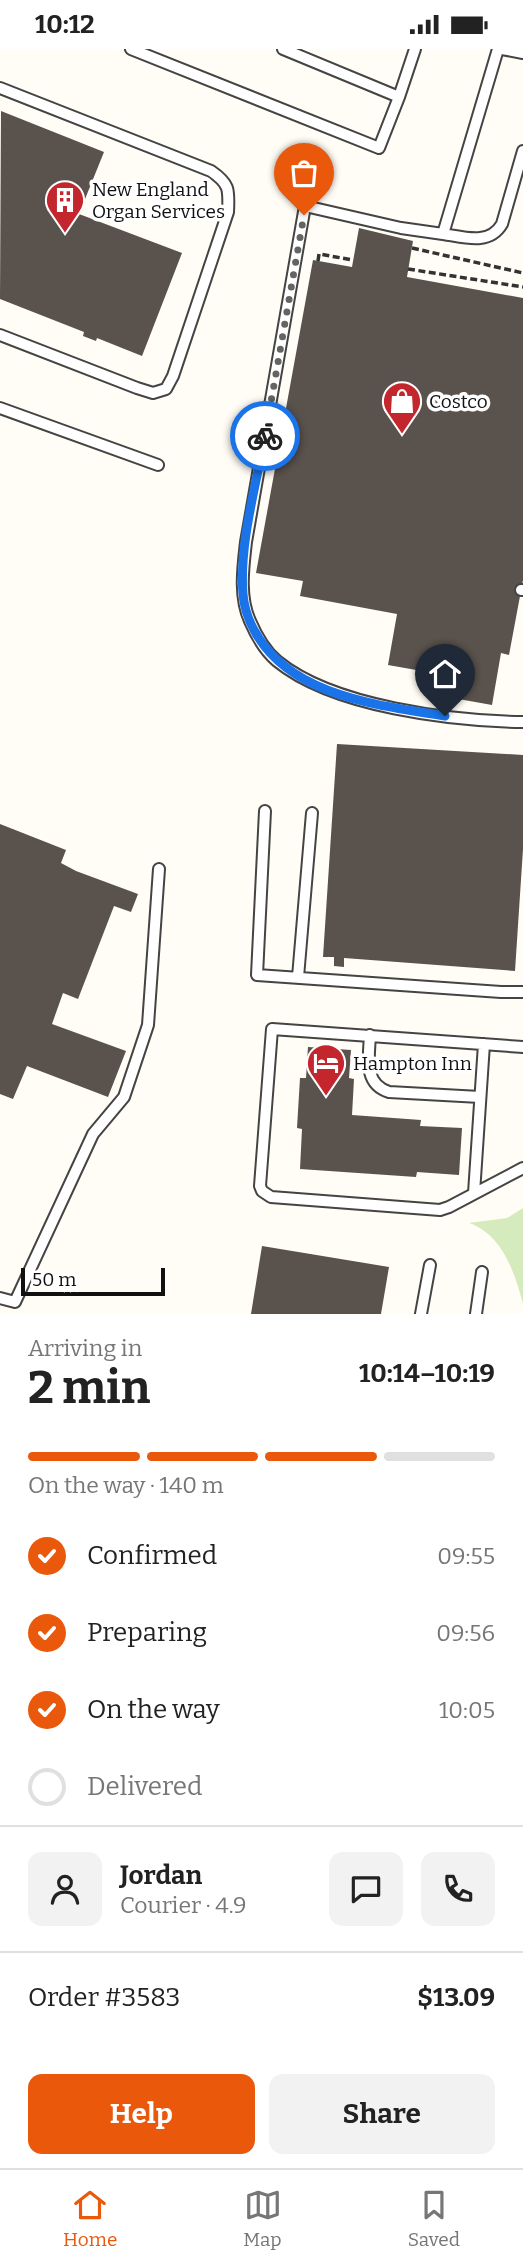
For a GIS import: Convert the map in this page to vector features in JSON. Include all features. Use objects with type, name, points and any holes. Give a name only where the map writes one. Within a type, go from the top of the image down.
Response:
[{"type":"lane","points":[[131,49],[379,148],[415,49]]},
{"type":"lane","points":[[283,49],[399,97]]},
{"type":"lane","points":[[443,235],[500,49],[523,53]]},
{"type":"lane","points":[[0,88],[211,171],[225,180],[229,192],[228,212],[173,376],[166,389],[153,393],[137,388],[0,335]]},
{"type":"lane","points":[[523,151],[502,224],[497,233],[480,239],[401,228],[305,206],[243,570],[243,597],[249,619],[261,643],[275,659],[295,674],[341,695],[391,707],[473,720],[523,722]]},
{"type":"lane","points":[[0,408],[158,465]]},
{"type":"lane","points":[[265,811],[257,975],[523,992]]},
{"type":"lane","points":[[298,977],[312,813]]},
{"type":"lane","points":[[0,1298],[15,1302],[93,1134],[124,1097],[148,1025],[159,869]]},
{"type":"lane","points":[[523,1047],[272,1029],[260,1181],[262,1191],[271,1197],[435,1210],[449,1207],[523,1168]]},
{"type":"lane","points":[[370,1035],[369,1069],[372,1081],[377,1087],[389,1092],[480,1097]]},
{"type":"lane","points":[[474,1193],[484,1044]]},
{"type":"lane","points":[[421,1314],[430,1265]]},
{"type":"lane","points":[[477,1314],[482,1272]]},
{"type":"path","points":[[412,248],[523,273]]},
{"type":"path","points":[[318,261],[319,254],[353,260]]},
{"type":"path","points":[[408,269],[523,287]]},
{"type":"green space","points":[[523,1208],[523,1304],[511,1268],[498,1245],[480,1228],[469,1223],[507,1218]]},
{"type":"building","name":"New England Organ Services","points":[[1,111],[104,152],[79,214],[182,253],[142,356],[97,338],[96,341],[83,336],[84,332],[0,299]]},
{"type":"building","name":"Costco","points":[[359,228],[413,241],[407,277],[523,298],[523,580],[509,655],[501,653],[492,705],[436,695],[439,674],[388,665],[397,614],[300,596],[303,581],[256,573],[313,260],[352,267]]},
{"type":"building","points":[[337,744],[523,755],[523,849],[515,971],[344,958],[344,967],[334,966],[334,957],[323,957]]},
{"type":"building","points":[[0,824],[66,850],[61,863],[76,871],[138,894],[131,912],[114,906],[78,999],[63,993],[52,1024],[126,1051],[108,1097],[27,1066],[13,1099],[0,1094]]},
{"type":"building","name":"Hampton Inn","points":[[308,1047],[351,1050],[349,1078],[354,1079],[352,1115],[421,1120],[420,1126],[462,1128],[459,1175],[417,1172],[416,1177],[300,1169],[302,1129],[297,1128],[300,1078],[306,1078]]},
{"type":"building","points":[[262,1246],[389,1267],[381,1314],[251,1314]]},
{"type":"way so far","points":[[265,436],[304,215]]},
{"type":"place","name":"New England Organ Services","points":[[65,234]]},
{"type":"place","name":"Costco","points":[[402,435]]},
{"type":"place","name":"Hampton Inn","points":[[326,1097]]},
{"type":"route","points":[[265,436],[243,570],[243,597],[249,619],[261,643],[275,659],[295,674],[341,695],[445,716]]}]
